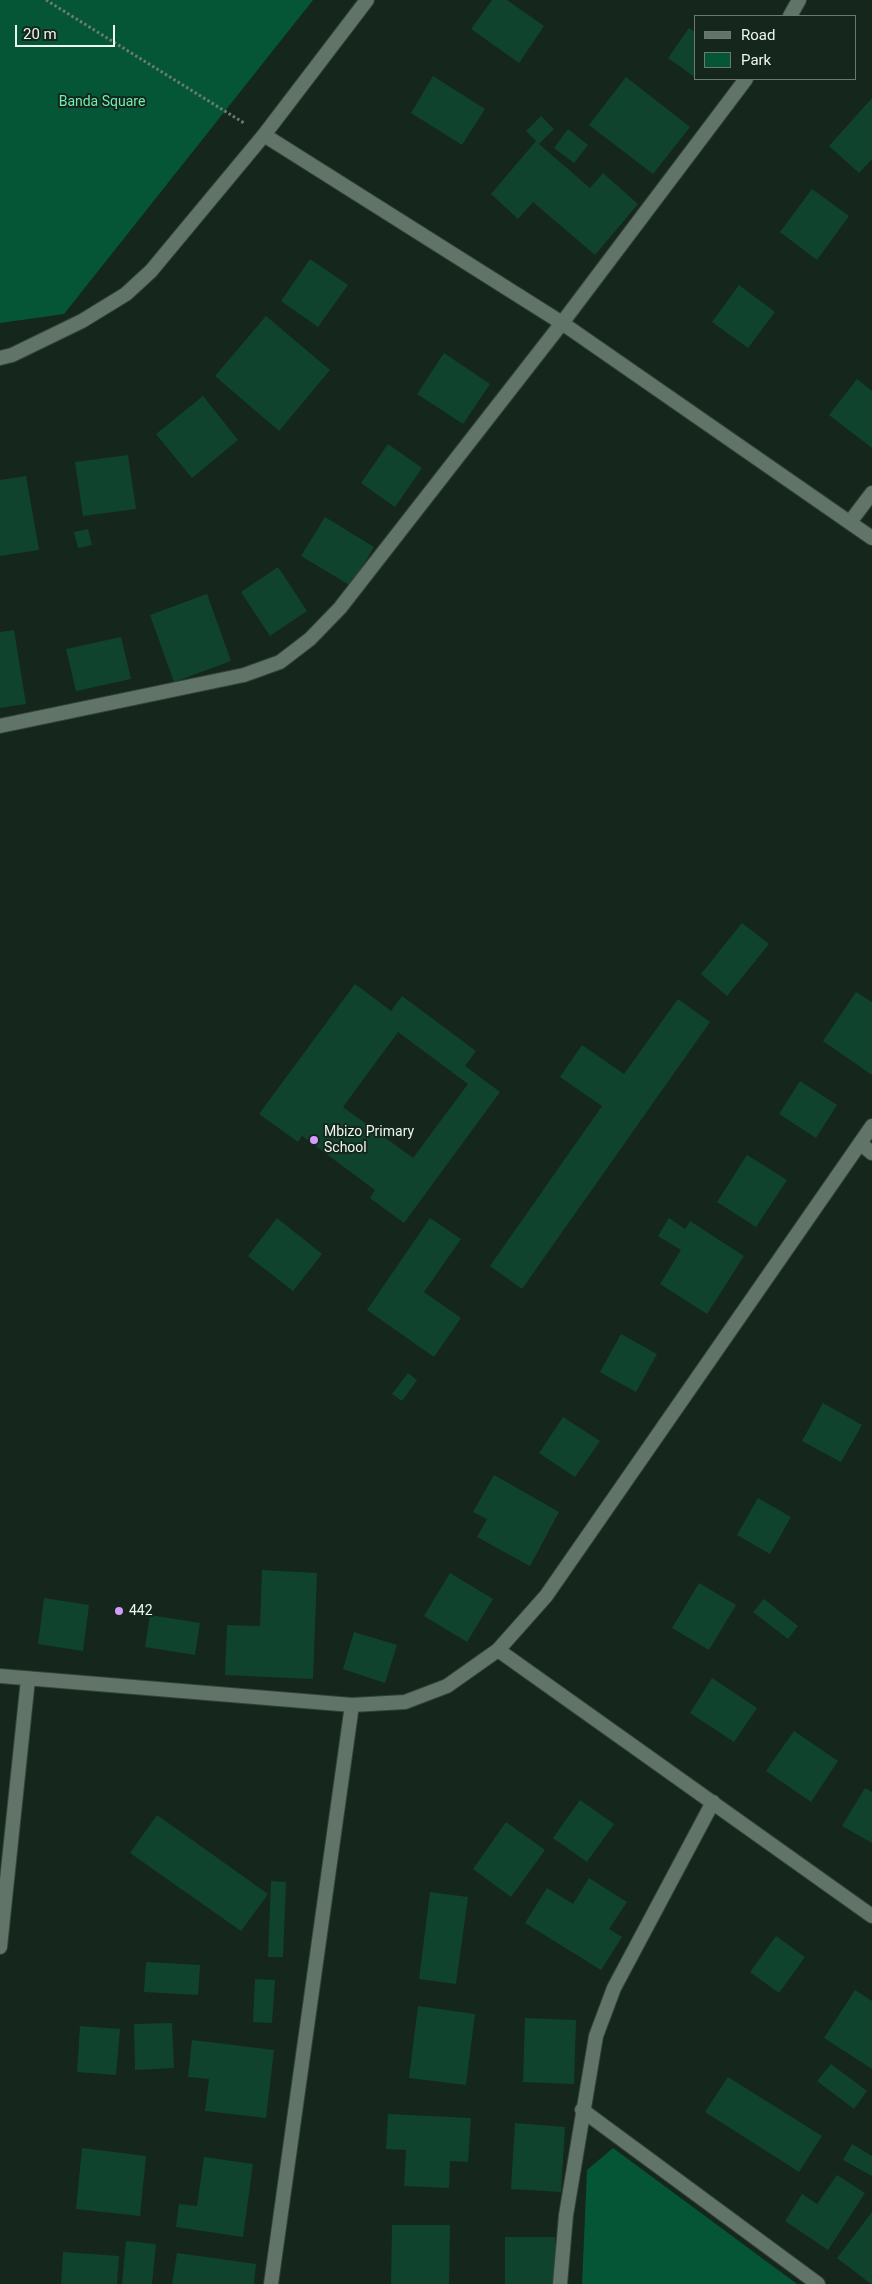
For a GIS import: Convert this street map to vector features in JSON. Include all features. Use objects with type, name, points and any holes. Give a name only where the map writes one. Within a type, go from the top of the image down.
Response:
[{"type":"street","points":[[0,358],[12,356],[82,321],[126,294],[151,271],[264,135],[367,0]]},
{"type":"street","points":[[791,15],[799,0]]},
{"type":"street","points":[[0,726],[244,675],[280,662],[310,639],[340,608],[562,323],[745,80]]},
{"type":"street","points":[[264,135],[562,323],[872,538]]},
{"type":"street","points":[[850,522],[872,493]]},
{"type":"street","points":[[0,1676],[352,1705],[405,1702],[447,1686],[498,1650],[546,1596],[872,1126]]},
{"type":"street","points":[[860,1143],[872,1153]]},
{"type":"street","points":[[498,1650],[872,1916]]},
{"type":"street","points":[[0,1948],[28,1679]]},
{"type":"street","points":[[271,2284],[352,1705]]},
{"type":"street","points":[[560,2284],[566,2215],[582,2110],[596,2036],[614,1988],[713,1802]]},
{"type":"street","points":[[582,2110],[818,2284]]},
{"type":"path","points":[[46,0],[264,135]]},
{"type":"green space","name":"Banda Square","points":[[0,0],[313,0],[64,314],[0,323]]},
{"type":"green space","points":[[613,2148],[797,2284],[582,2284],[587,2170]]},
{"type":"building","points":[[492,0],[507,0],[544,26],[519,63],[471,29]]},
{"type":"building","points":[[689,28],[694,32],[694,77],[668,58]]},
{"type":"building","points":[[433,76],[485,109],[462,145],[411,113]]},
{"type":"building","points":[[626,77],[690,127],[653,174],[589,125]]},
{"type":"building","points":[[872,98],[872,159],[859,173],[829,146]]},
{"type":"building","points":[[541,116],[554,129],[539,144],[590,188],[603,173],[638,204],[595,255],[533,202],[518,219],[491,194],[536,141],[526,131]]},
{"type":"building","points":[[568,129],[588,145],[574,163],[554,148]]},
{"type":"building","points":[[812,189],[849,216],[817,260],[780,232]]},
{"type":"building","points":[[310,259],[348,285],[318,327],[281,301]]},
{"type":"building","points":[[739,285],[775,312],[748,348],[712,322]]},
{"type":"building","points":[[266,316],[330,370],[279,431],[215,376]]},
{"type":"building","points":[[444,353],[490,384],[463,424],[417,394]]},
{"type":"building","points":[[857,379],[872,391],[872,448],[829,415]]},
{"type":"building","points":[[203,396],[238,440],[192,478],[156,434]]},
{"type":"building","points":[[388,444],[422,468],[395,507],[361,483]]},
{"type":"building","points":[[128,455],[136,509],[83,516],[75,462]]},
{"type":"building","points":[[26,476],[39,550],[0,556],[0,480]]},
{"type":"building","points":[[325,517],[374,547],[351,586],[301,556]]},
{"type":"building","points":[[88,529],[92,545],[78,548],[74,532]]},
{"type":"building","points":[[278,567],[307,611],[270,636],[241,592]]},
{"type":"building","points":[[207,594],[231,661],[174,682],[150,615]]},
{"type":"building","points":[[14,630],[26,704],[0,708],[0,632]]},
{"type":"building","points":[[121,637],[131,679],[76,691],[66,649]]},
{"type":"building","points":[[742,923],[769,944],[727,996],[701,974]]},
{"type":"building","points":[[355,984],[391,1011],[402,996],[476,1051],[465,1066],[500,1092],[404,1223],[370,1198],[375,1190],[302,1136],[298,1142],[259,1114]],"holes":[[[398,1032],[468,1084],[413,1158],[343,1107]]]},
{"type":"building","points":[[856,992],[872,1002],[872,1075],[823,1041]]},
{"type":"building","points":[[678,999],[710,1022],[522,1289],[490,1266],[602,1106],[560,1077],[582,1045],[624,1074]]},
{"type":"building","points":[[800,1081],[837,1105],[816,1138],[779,1114]]},
{"type":"building","points":[[747,1155],[787,1180],[756,1227],[717,1202]]},
{"type":"building","points":[[277,1218],[322,1254],[293,1291],[248,1256]]},
{"type":"building","points":[[430,1218],[461,1239],[424,1292],[461,1318],[434,1357],[367,1310]]},
{"type":"building","points":[[669,1218],[685,1229],[690,1221],[744,1256],[707,1314],[660,1284],[681,1250],[658,1236]]},
{"type":"building","points":[[621,1334],[657,1354],[636,1392],[600,1372]]},
{"type":"building","points":[[408,1373],[417,1380],[402,1401],[392,1394]]},
{"type":"building","points":[[823,1403],[862,1425],[841,1462],[802,1441]]},
{"type":"building","points":[[563,1417],[600,1441],[575,1477],[539,1453]]},
{"type":"building","points":[[494,1475],[559,1512],[530,1566],[477,1537],[487,1519],[473,1512]]},
{"type":"building","points":[[758,1498],[791,1517],[770,1554],[737,1535]]},
{"type":"building","points":[[262,1570],[317,1573],[313,1679],[225,1675],[227,1625],[260,1626]]},
{"type":"building","points":[[450,1573],[493,1599],[467,1642],[424,1616]]},
{"type":"building","points":[[699,1583],[736,1605],[709,1650],[672,1628]]},
{"type":"building","points":[[44,1598],[89,1605],[83,1651],[38,1644]]},
{"type":"building","points":[[764,1599],[798,1626],[788,1639],[753,1612]]},
{"type":"building","points":[[150,1615],[200,1623],[195,1655],[145,1647]]},
{"type":"building","points":[[354,1632],[397,1645],[385,1683],[343,1669]]},
{"type":"building","points":[[712,1678],[757,1708],[734,1742],[690,1713]]},
{"type":"building","points":[[794,1731],[838,1761],[811,1802],[766,1771]]},
{"type":"building","points":[[865,1788],[872,1792],[872,1843],[842,1826]]},
{"type":"building","points":[[580,1800],[614,1824],[587,1862],[553,1838]]},
{"type":"building","points":[[157,1815],[268,1894],[241,1931],[130,1853]]},
{"type":"building","points":[[506,1822],[545,1850],[511,1897],[473,1869]]},
{"type":"building","points":[[589,1878],[627,1902],[609,1929],[622,1937],[601,1970],[525,1923],[547,1888],[573,1904]]},
{"type":"building","points":[[271,1881],[286,1882],[283,1957],[268,1957]]},
{"type":"building","points":[[430,1892],[468,1897],[456,1984],[419,1979]]},
{"type":"building","points":[[776,1936],[805,1957],[779,1993],[750,1972]]},
{"type":"building","points":[[146,1962],[200,1965],[198,1995],[144,1992]]},
{"type":"building","points":[[255,1979],[275,1980],[272,2023],[253,2022]]},
{"type":"building","points":[[855,1990],[872,2001],[872,2069],[824,2038]]},
{"type":"building","points":[[418,2006],[475,2014],[466,2085],[409,2078]]},
{"type":"building","points":[[525,2018],[576,2020],[574,2084],[523,2082]]},
{"type":"building","points":[[172,2023],[174,2068],[135,2070],[134,2024]]},
{"type":"building","points":[[80,2026],[120,2029],[116,2075],[77,2072]]},
{"type":"building","points":[[192,2040],[274,2050],[266,2118],[205,2111],[209,2079],[188,2077]]},
{"type":"building","points":[[831,2064],[867,2091],[854,2109],[817,2081]]},
{"type":"building","points":[[728,2077],[822,2136],[799,2172],[705,2112]]},
{"type":"building","points":[[388,2114],[471,2118],[468,2162],[450,2161],[449,2188],[404,2186],[406,2150],[386,2149]]},
{"type":"building","points":[[515,2123],[565,2127],[561,2192],[511,2189]]},
{"type":"building","points":[[852,2144],[872,2156],[872,2176],[843,2160]]},
{"type":"building","points":[[82,2148],[146,2156],[140,2216],[76,2209]]},
{"type":"building","points":[[204,2157],[253,2164],[243,2237],[176,2227],[179,2204],[197,2206]]},
{"type":"building","points":[[837,2175],[865,2193],[828,2250],[785,2221],[802,2194],[817,2204]]},
{"type":"building","points":[[872,2212],[872,2283],[871,2284],[837,2258]]},
{"type":"building","points":[[392,2225],[450,2225],[449,2284],[391,2284]]},
{"type":"building","points":[[505,2237],[555,2237],[555,2284],[505,2284]]},
{"type":"building","points":[[126,2241],[156,2244],[152,2284],[122,2284]]},
{"type":"building","points":[[63,2252],[119,2256],[117,2284],[61,2284]]},
{"type":"building","points":[[177,2253],[256,2264],[254,2284],[172,2284]]},
{"type":"place","name":"Mbizo Primary School","points":[[314,1140]]},
{"type":"place","name":"442","points":[[119,1611]]}]
